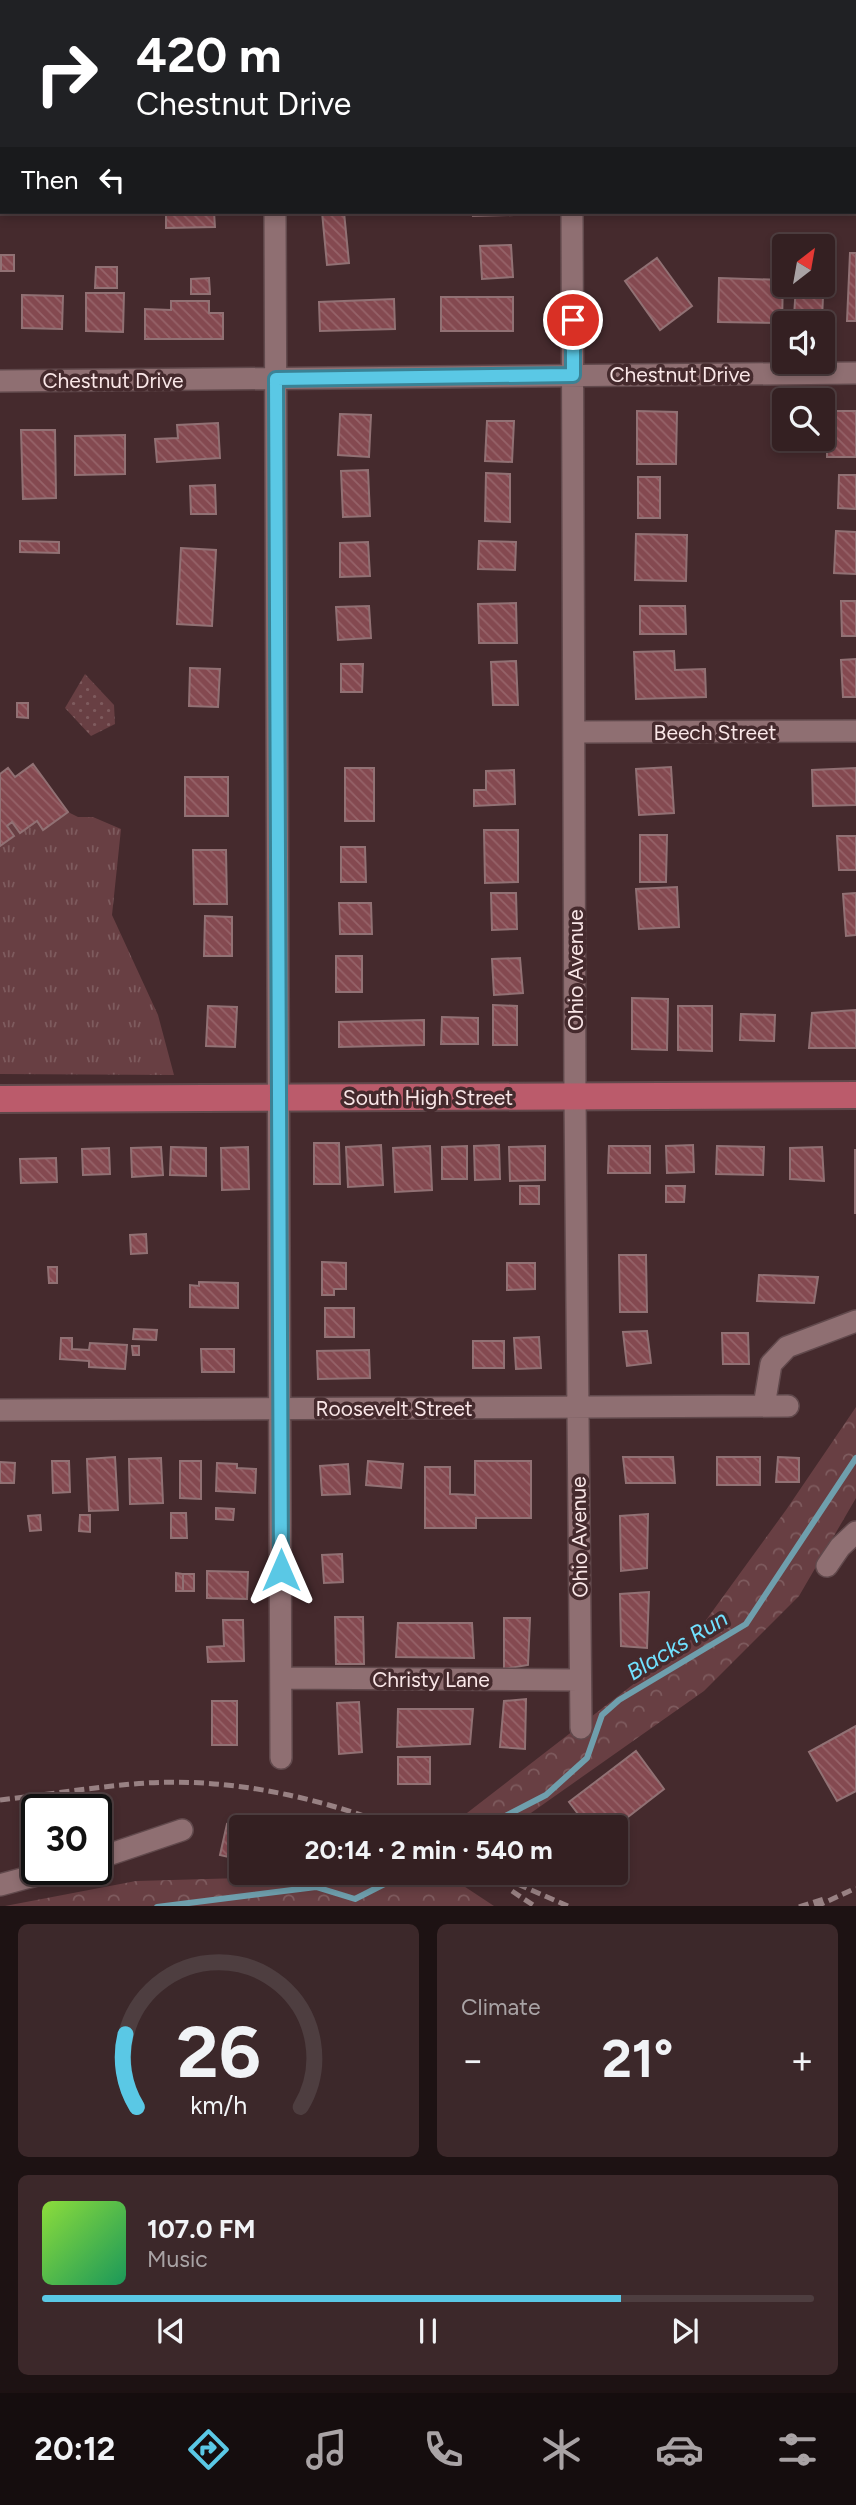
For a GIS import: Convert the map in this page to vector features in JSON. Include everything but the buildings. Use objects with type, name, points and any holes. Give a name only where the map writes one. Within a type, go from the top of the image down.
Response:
[{"type":"main road","name":"South High Street","points":[[0,1099],[856,1095]]},
{"type":"street","points":[[275,214],[281,1758]]},
{"type":"street","name":"Ohio Avenue","points":[[572,214],[575,1097],[581,1728]]},
{"type":"street","name":"Chestnut Drive","points":[[0,381],[856,373]]},
{"type":"street","name":"Beech Street","points":[[575,732],[856,731]]},
{"type":"street","points":[[764,1406],[771,1364],[787,1347],[856,1321]]},
{"type":"street","name":"Roosevelt Street","points":[[0,1410],[788,1406]]},
{"type":"street","points":[[827,1566],[834,1554],[856,1532]]},
{"type":"street","name":"Christy Lane","points":[[281,1678],[580,1680]]},
{"type":"street","points":[[112,1854],[182,1830]]},
{"type":"street","points":[[0,1885],[21,1879]]},
{"type":"green space","points":[[85,674],[114,705],[115,724],[91,736],[65,708]]},
{"type":"green space","points":[[68,812],[78,817],[93,817],[121,829],[112,915],[158,1015],[174,1075],[0,1074],[0,846],[14,836],[7,826],[12,822],[20,833],[37,821]]},
{"type":"green space","points":[[856,1407],[856,1498],[799,1596],[704,1691],[528,1815],[464,1815],[693,1638],[786,1510]]},
{"type":"green space","points":[[229,1878],[229,1885],[462,1885],[494,1906],[5,1906],[136,1881]]},
{"type":"waterway","name":"Blacks Run","points":[[507,1815],[546,1795],[587,1758],[602,1715],[619,1700],[746,1624],[856,1458]]},
{"type":"waterway","name":"Blacks Run","points":[[165,1906],[316,1887],[355,1899],[382,1885]]},
{"type":"railway","points":[[0,1800],[133,1784],[199,1783],[266,1790],[360,1815]]},
{"type":"railway","points":[[520,1885],[568,1906]]},
{"type":"railway","points":[[817,1906],[856,1888]]},
{"type":"railway","points":[[512,1891],[534,1906]]},
{"type":"railway","points":[[802,1906],[824,1899]]},
{"type":"route","points":[[281,1570],[276,379],[573,375],[573,320]]}]
